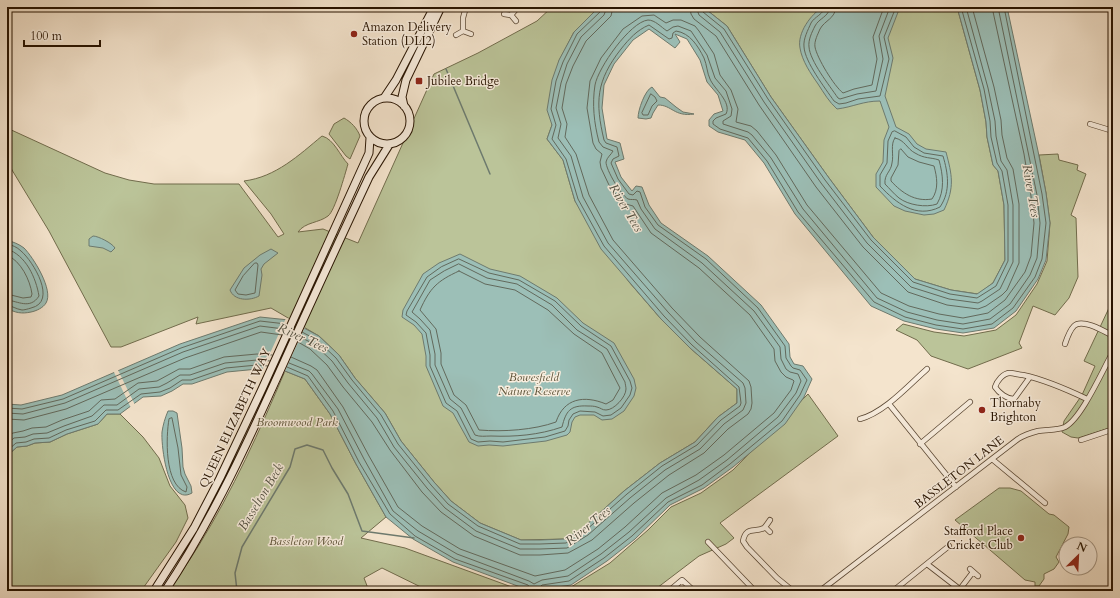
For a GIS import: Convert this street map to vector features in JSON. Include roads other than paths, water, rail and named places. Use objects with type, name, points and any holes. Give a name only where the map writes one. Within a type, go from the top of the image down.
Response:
[{"type":"street","points":[[434,7],[396,80],[384,98],[371,104],[364,115],[365,129],[370,138],[380,144],[389,145],[398,142],[407,133],[410,120],[402,97],[406,80],[441,7]]},
{"type":"street","points":[[463,31],[462,18],[466,7]]},
{"type":"street","points":[[511,15],[518,7]]},
{"type":"street","points":[[504,14],[511,15],[516,21]]},
{"type":"street","points":[[463,31],[471,34]]},
{"type":"street","points":[[456,35],[463,31]]},
{"type":"street","points":[[384,98],[398,101],[405,107]]},
{"type":"street","points":[[1090,124],[1113,131]]},
{"type":"street","name":"QUEEN ELIZABETH WAY","points":[[154,591],[194,528],[220,478],[370,153],[370,138]]},
{"type":"street","name":"QUEEN ELIZABETH WAY","points":[[165,591],[202,531],[228,482],[271,393],[310,304],[369,177],[389,145]]},
{"type":"street","points":[[1065,344],[1073,326],[1078,323],[1085,323],[1113,336]]},
{"type":"street","name":"BASSLETON LANE","points":[[820,591],[1018,439],[1027,434],[1039,431],[1056,430],[1066,426],[1075,418],[1088,399],[1113,352]]},
{"type":"street","points":[[860,420],[889,404],[927,369]]},
{"type":"street","points":[[1030,377],[1014,399],[1009,399],[997,391],[995,387],[997,382],[1004,375],[1010,373],[1030,377],[1049,382],[1088,399]]},
{"type":"street","points":[[920,444],[970,402]]},
{"type":"street","points":[[889,404],[956,487]]},
{"type":"street","points":[[1081,440],[1111,430],[1113,423]]},
{"type":"street","points":[[992,459],[1045,503]]},
{"type":"street","points":[[770,520],[765,527],[748,532],[744,535],[743,541],[777,578],[793,591]]},
{"type":"street","points":[[765,527],[770,532]]},
{"type":"street","points":[[708,542],[753,589],[751,591]]},
{"type":"street","points":[[893,591],[949,546]]},
{"type":"street","points":[[927,564],[961,590],[971,570],[978,576]]},
{"type":"street","points":[[669,591],[682,580],[694,591]]},
{"type":"water","name":"River Tees","points":[[599,7],[703,7],[727,26],[771,97],[873,237],[915,279],[951,290],[977,294],[993,283],[1005,260],[1004,205],[998,171],[993,165],[987,137],[986,122],[980,90],[957,7],[1007,7],[1038,151],[1050,223],[1046,260],[1038,279],[1016,311],[994,328],[963,333],[936,329],[904,321],[871,306],[795,214],[764,163],[745,140],[718,132],[709,126],[709,120],[714,114],[723,111],[718,95],[707,82],[700,60],[687,39],[675,34],[680,42],[675,48],[649,29],[633,40],[614,64],[604,85],[602,108],[607,139],[620,143],[624,159],[615,162],[621,177],[632,191],[636,186],[642,187],[649,205],[661,223],[708,256],[761,305],[789,344],[790,357],[794,364],[803,366],[812,379],[804,397],[785,424],[733,467],[704,488],[670,505],[635,539],[607,561],[571,585],[531,591],[453,562],[413,539],[386,517],[330,414],[305,379],[285,371],[258,369],[227,372],[192,384],[183,384],[161,396],[143,397],[120,414],[107,414],[98,424],[67,434],[50,442],[35,443],[17,447],[7,455],[7,404],[21,405],[62,395],[180,344],[260,317],[289,320],[319,336],[339,355],[355,378],[385,413],[401,441],[434,482],[451,501],[480,523],[521,540],[565,539],[583,528],[624,491],[660,463],[695,442],[718,417],[737,403],[737,389],[690,348],[661,319],[601,249],[575,201],[563,160],[547,139],[552,125],[547,110],[552,80],[559,60],[574,32]]},
{"type":"water","points":[[823,7],[900,7],[888,38],[893,58],[885,96],[896,127],[909,134],[917,144],[926,149],[946,152],[951,174],[951,188],[944,210],[934,214],[924,215],[905,211],[894,206],[876,187],[876,174],[883,162],[884,140],[889,127],[880,101],[868,102],[837,109],[813,76],[801,53],[800,42],[803,30],[814,14]]},
{"type":"water","points":[[652,87],[660,97],[665,98],[683,112],[694,114],[682,114],[667,107],[658,105],[651,118],[638,118],[642,101],[649,89]]},
{"type":"water","points":[[93,236],[105,240],[115,248],[111,252],[103,248],[89,246],[89,239]]},
{"type":"water","points":[[7,240],[24,248],[37,266],[45,282],[48,297],[45,305],[37,310],[22,313],[7,308]]},
{"type":"water","points":[[271,249],[278,253],[264,264],[261,269],[262,275],[259,296],[251,299],[243,299],[232,294],[230,290],[244,268],[260,255]]},
{"type":"water","points":[[460,254],[490,269],[520,276],[557,298],[583,323],[614,343],[634,379],[636,388],[634,396],[624,411],[612,419],[602,420],[594,415],[580,415],[575,417],[572,422],[570,432],[567,435],[546,441],[503,446],[478,446],[469,442],[453,413],[443,406],[426,366],[426,356],[422,334],[414,325],[402,317],[403,310],[423,274],[439,263]]},
{"type":"water","points":[[168,411],[177,413],[183,467],[191,486],[192,493],[184,495],[177,491],[172,484],[165,461],[162,432]]},
{"type":"waterway","points":[[446,69],[490,174]]},
{"type":"waterway","name":"Basselton Beck","points":[[237,591],[235,573],[242,547],[290,467],[295,449],[307,445],[323,450],[348,494],[362,531],[414,538]]},
{"type":"place","name":"Amazon Delivery Station (DLI2)","points":[[354,34]]},
{"type":"place","name":"Jubilee Bridge","points":[[419,81]]},
{"type":"place","name":"Thornaby Brighton","points":[[982,410]]},
{"type":"place","name":"Stafford Place Cricket Club","points":[[1021,538]]},
{"type":"park label","name":"Bowesfield Nature Reserve","points":[[534,384]]},
{"type":"park label","name":"Broomwood Park","points":[[297,422]]},
{"type":"park label","name":"Bassleton Wood","points":[[306,541]]}]
